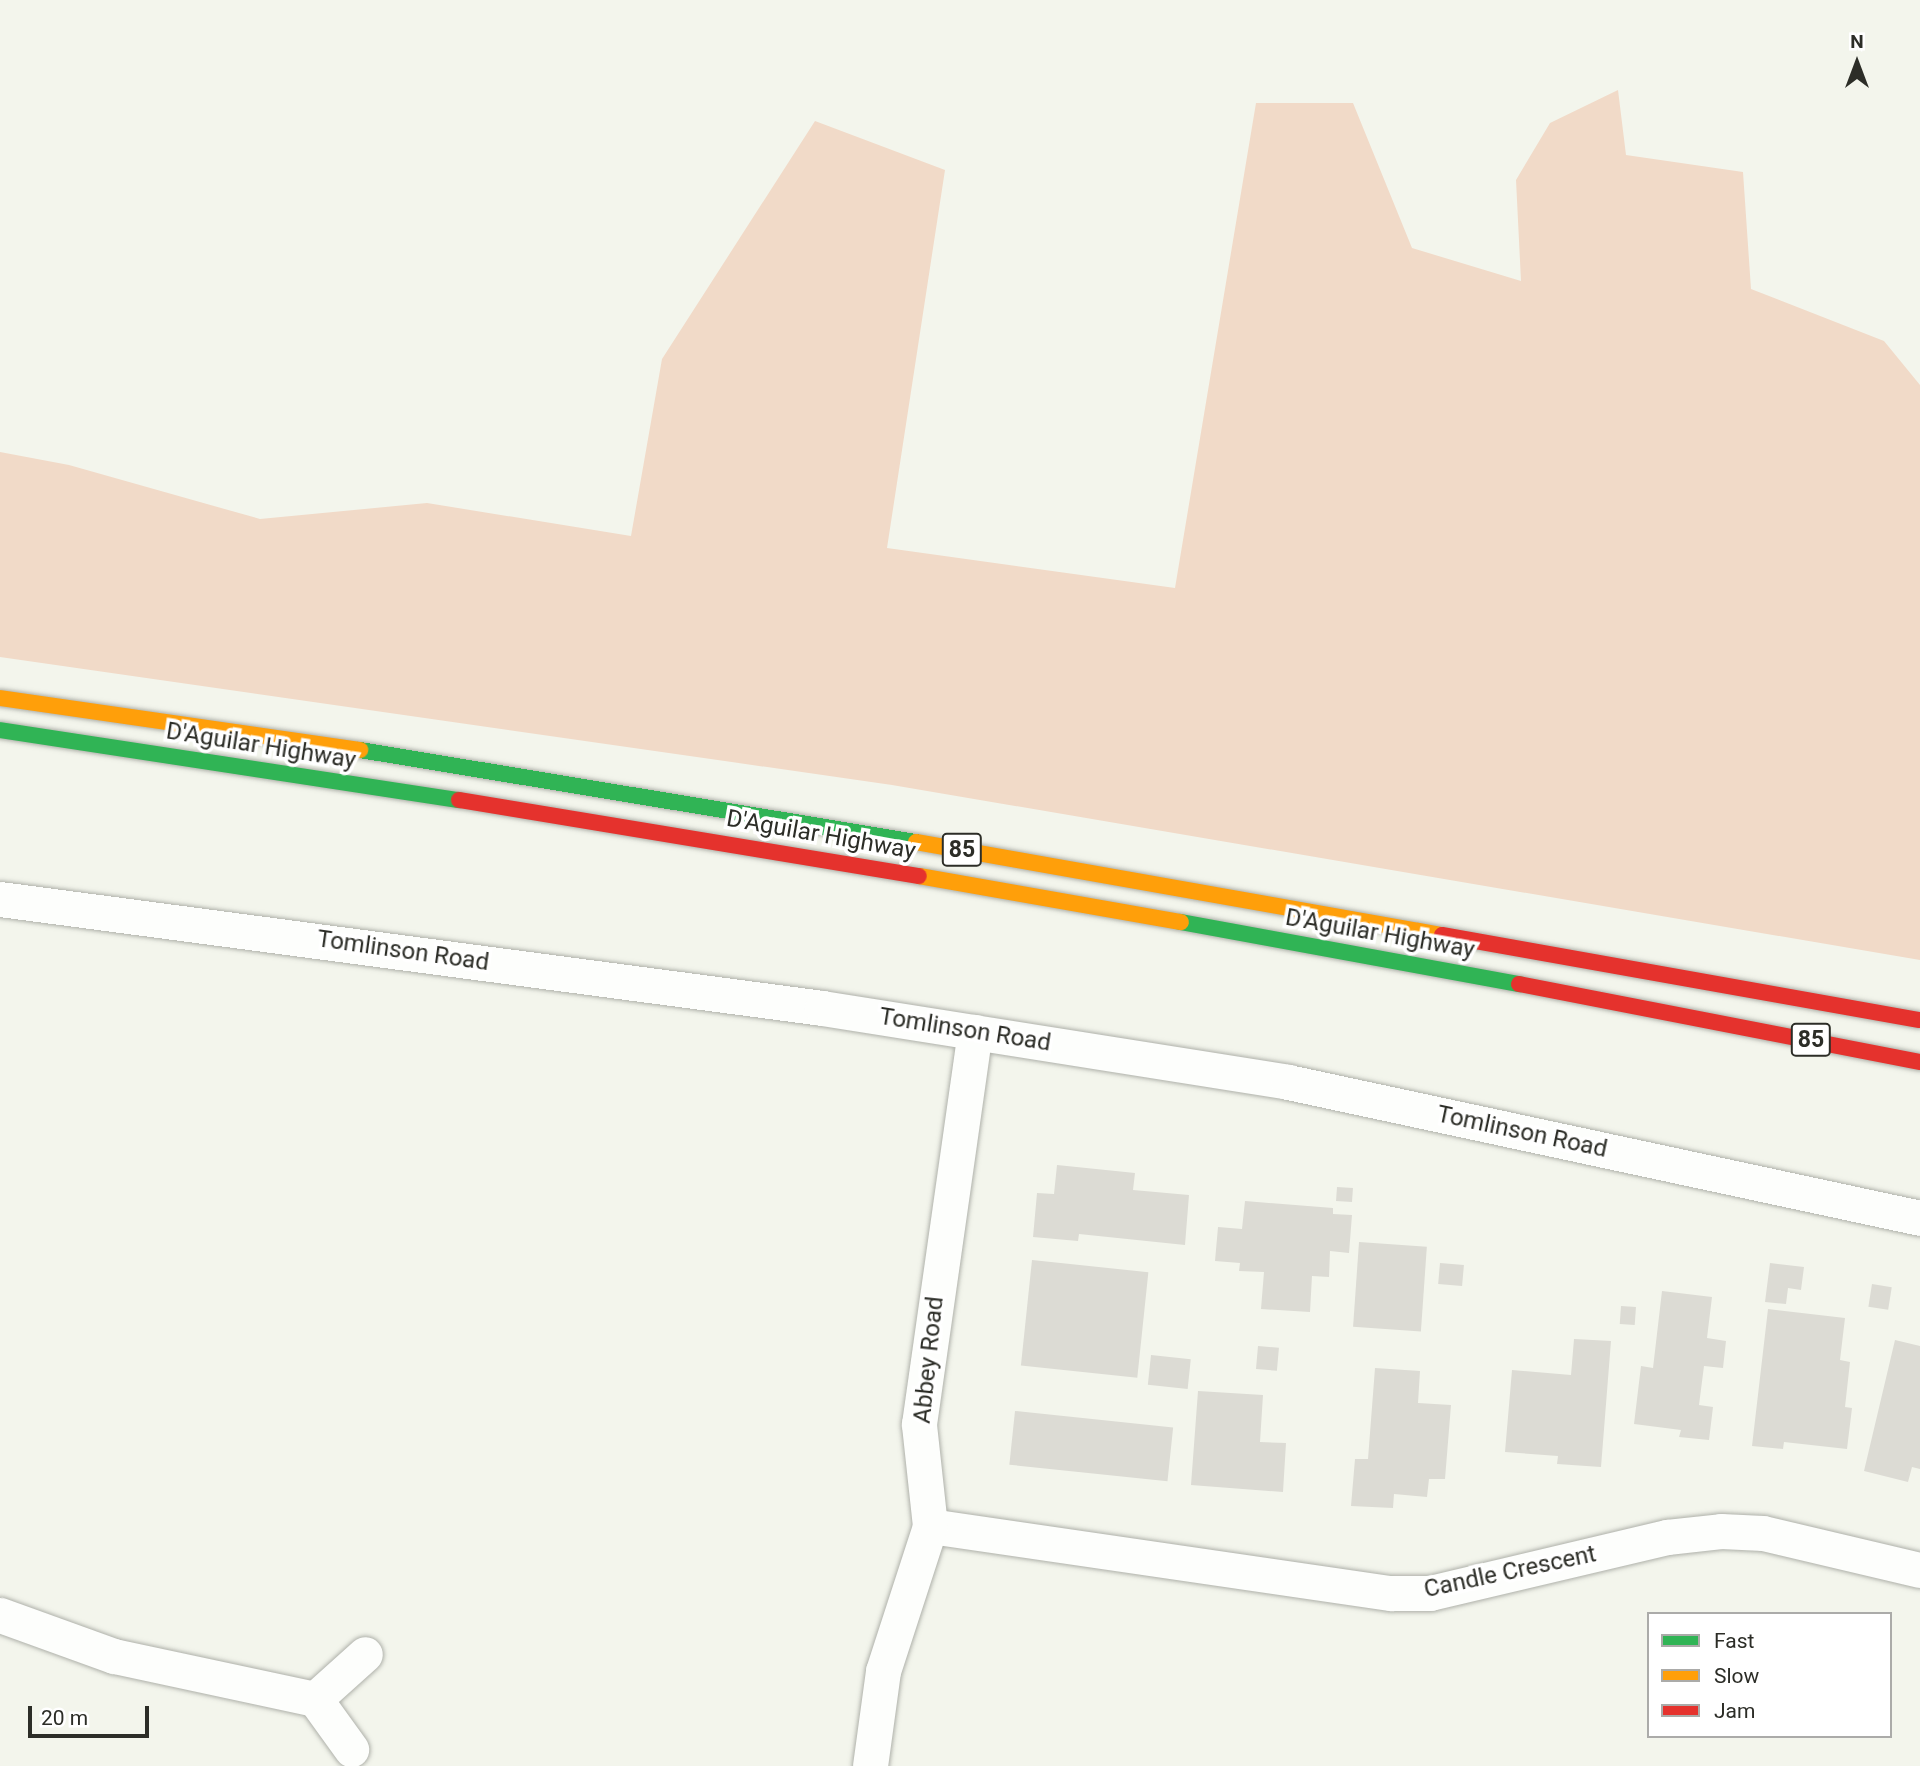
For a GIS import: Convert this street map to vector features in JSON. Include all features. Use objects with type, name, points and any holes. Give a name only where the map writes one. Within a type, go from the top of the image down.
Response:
[{"type":"highway","name":"D'Aguilar Highway","points":[[0,698],[381,753],[907,840],[1920,1020]]},
{"type":"highway","name":"D'Aguilar Highway","points":[[0,730],[772,850],[1383,957],[1920,1062]]},
{"type":"street","name":"Tomlinson Road","points":[[0,899],[975,1032],[1288,1082],[1920,1218]]},
{"type":"street","name":"Abbey Road","points":[[870,1766],[883,1671],[930,1526],[919,1424],[975,1032]]},
{"type":"street","name":"Candle Crescent","points":[[930,1526],[1391,1593],[1430,1592],[1667,1537],[1721,1531],[1763,1533],[1920,1570]]},
{"type":"street","points":[[0,1615],[114,1657],[314,1699],[351,1749]]},
{"type":"street","points":[[314,1699],[365,1654]]},
{"type":"shaded area","points":[[1618,90],[1626,155],[1743,172],[1751,289],[1884,341],[1920,385],[1920,960],[892,785],[0,657],[0,452],[69,465],[260,519],[427,503],[631,536],[662,359],[815,121],[945,170],[887,548],[1175,588],[1256,103],[1353,103],[1412,248],[1521,281],[1516,180],[1550,123]]},
{"type":"building","points":[[1057,1165],[1135,1173],[1133,1190],[1189,1195],[1185,1245],[1079,1234],[1078,1241],[1033,1237],[1037,1193],[1054,1194]]},
{"type":"building","points":[[1337,1187],[1353,1188],[1352,1202],[1336,1201]]},
{"type":"building","points":[[1245,1201],[1333,1208],[1333,1214],[1352,1215],[1349,1253],[1330,1251],[1329,1277],[1312,1276],[1310,1312],[1261,1309],[1264,1272],[1239,1271],[1240,1263],[1215,1261],[1218,1227],[1242,1229]]},
{"type":"building","points":[[1359,1242],[1427,1247],[1421,1332],[1353,1327]]},
{"type":"building","points":[[1032,1260],[1148,1272],[1137,1378],[1021,1365]]},
{"type":"building","points":[[1440,1263],[1464,1265],[1462,1286],[1438,1284]]},
{"type":"building","points":[[1770,1263],[1804,1267],[1801,1290],[1788,1288],[1786,1304],[1765,1302]]},
{"type":"building","points":[[1872,1284],[1892,1287],[1888,1310],[1868,1307]]},
{"type":"building","points":[[1662,1291],[1712,1297],[1707,1338],[1726,1341],[1723,1368],[1704,1366],[1699,1405],[1713,1407],[1709,1440],[1679,1437],[1681,1430],[1634,1424],[1641,1366],[1653,1368]]},
{"type":"building","points":[[1621,1306],[1636,1307],[1635,1325],[1620,1324]]},
{"type":"building","points":[[1768,1309],[1845,1318],[1840,1360],[1850,1362],[1845,1407],[1852,1408],[1847,1449],[1784,1442],[1783,1449],[1752,1446]]},
{"type":"building","points":[[1574,1339],[1611,1341],[1601,1467],[1557,1464],[1558,1456],[1505,1452],[1512,1370],[1571,1375]]},
{"type":"building","points":[[1895,1340],[1920,1346],[1920,1469],[1912,1467],[1908,1482],[1864,1471]]},
{"type":"building","points":[[1258,1346],[1279,1348],[1277,1371],[1256,1369]]},
{"type":"building","points":[[1151,1355],[1191,1359],[1188,1389],[1148,1385]]},
{"type":"building","points":[[1375,1368],[1420,1371],[1418,1403],[1451,1405],[1445,1479],[1429,1479],[1427,1497],[1394,1494],[1393,1508],[1351,1506],[1355,1459],[1368,1459]]},
{"type":"building","points":[[1198,1391],[1263,1395],[1260,1442],[1286,1443],[1283,1492],[1191,1485]]},
{"type":"building","points":[[1015,1411],[1173,1428],[1167,1481],[1009,1465]]},
{"type":"traffic: fast","points":[[0,730],[459,800]]},
{"type":"traffic: fast","points":[[360,750],[916,842]]},
{"type":"traffic: fast","points":[[1181,922],[1519,984]]},
{"type":"traffic: slow","points":[[0,698],[360,750]]},
{"type":"traffic: slow","points":[[916,842],[1442,935]]},
{"type":"traffic: slow","points":[[919,876],[1181,922]]},
{"type":"traffic: jam","points":[[459,800],[919,876]]},
{"type":"traffic: jam","points":[[1442,935],[1920,1020]]},
{"type":"traffic: jam","points":[[1519,984],[1920,1062]]}]
